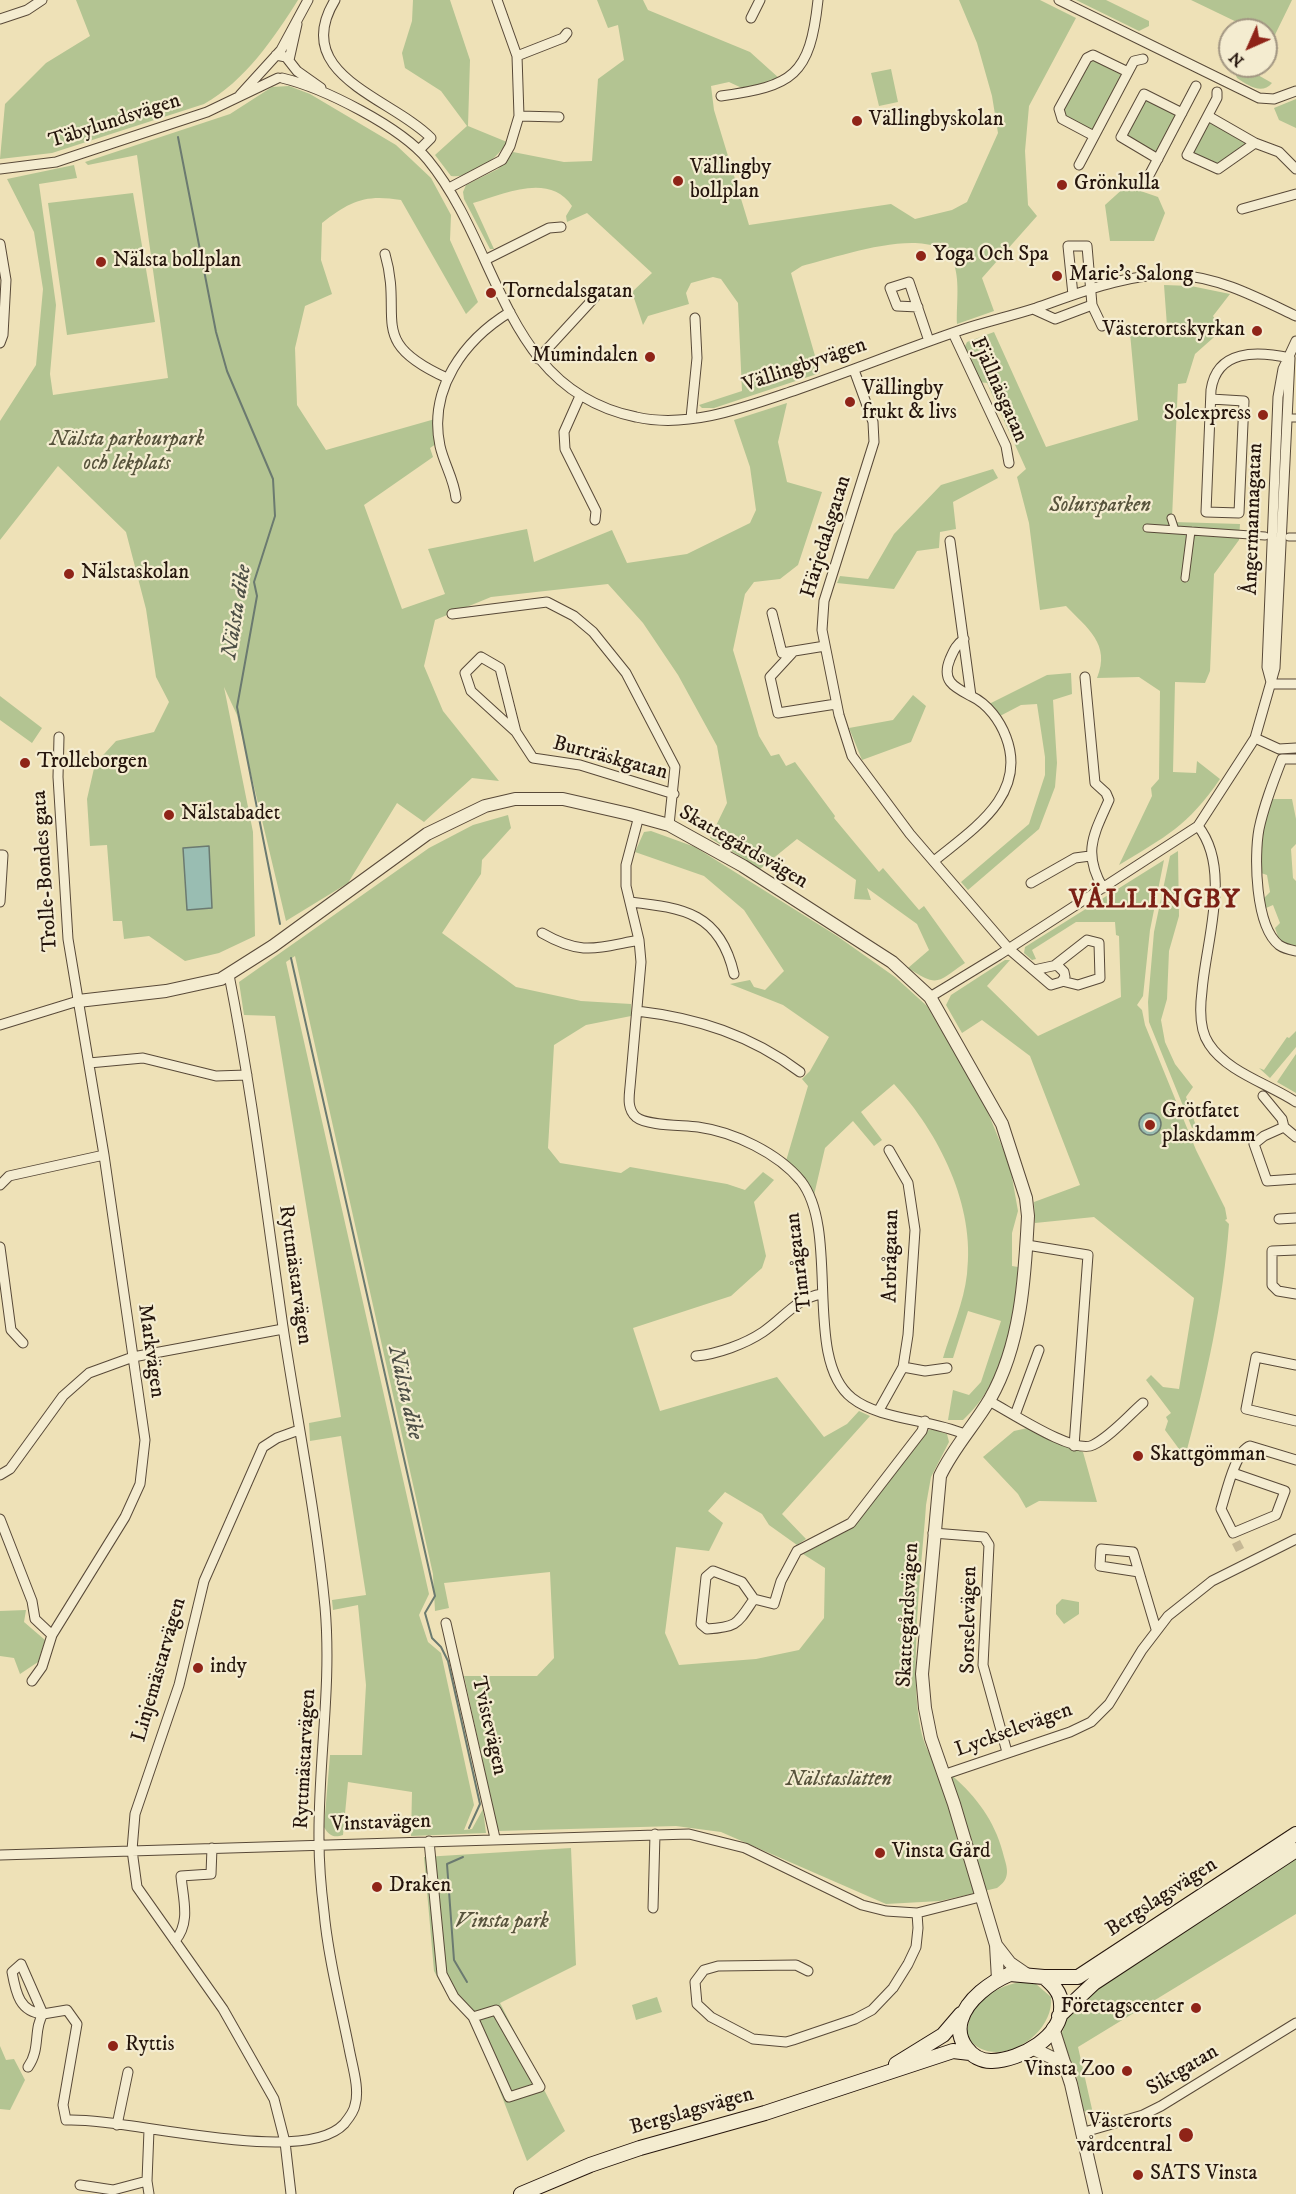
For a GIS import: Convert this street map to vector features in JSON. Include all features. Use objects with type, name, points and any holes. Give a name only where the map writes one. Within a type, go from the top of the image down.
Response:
[{"type":"main road","name":"Bergslagsvägen","points":[[878,2076],[943,2035],[987,1986],[998,1979],[1010,1974],[1077,1977],[1296,1834]]},
{"type":"main road","name":"Bergslagsvägen","points":[[521,2194],[590,2165],[640,2148],[765,2113],[953,2051],[970,2053],[990,2061],[1017,2056],[1032,2048],[1094,1983],[1296,1850]]},
{"type":"main road","points":[[1044,1977],[1056,1989],[1062,2004],[1056,2022]]},
{"type":"main road","points":[[963,2012],[959,2035],[970,2053]]},
{"type":"street","points":[[0,19],[27,10],[42,0]]},
{"type":"street","points":[[298,15],[290,61],[291,71],[280,78],[269,72],[268,64],[276,55],[298,15],[308,0]]},
{"type":"street","points":[[335,0],[325,22],[324,43],[329,58],[349,83],[402,113],[431,138],[419,150]]},
{"type":"street","points":[[449,188],[502,160],[519,116],[517,56],[497,0]]},
{"type":"street","points":[[751,18],[757,11],[760,0]]},
{"type":"street","points":[[721,96],[759,90],[784,82],[792,76],[801,65],[816,22],[818,0]]},
{"type":"street","points":[[1059,0],[1259,98],[1274,99],[1296,91]]},
{"type":"street","points":[[517,56],[562,38],[567,33]]},
{"type":"street","points":[[276,55],[283,55],[290,61]]},
{"type":"street","points":[[1094,136],[1062,118],[1059,109],[1087,58],[1093,55],[1128,72]]},
{"type":"street","points":[[1079,165],[1134,61],[1143,59]]},
{"type":"street","name":"Vällingbyvägen","points":[[290,61],[297,71],[331,96],[400,134],[419,150],[449,188],[510,312],[538,359],[557,379],[601,408],[639,418],[691,418],[725,413],[854,370],[929,341],[1033,309],[1073,294],[1152,276],[1178,275],[1234,287],[1296,316]]},
{"type":"street","name":"Täbylundsvägen","points":[[238,98],[268,64]]},
{"type":"street","name":"Vällingbyvägen","points":[[280,78],[331,96]]},
{"type":"street","name":"Täbylundsvägen","points":[[0,169],[56,162],[207,112],[280,78]]},
{"type":"street","points":[[1144,185],[1196,86]]},
{"type":"street","points":[[1217,92],[1217,98],[1187,155],[1218,169],[1255,143]]},
{"type":"street","points":[[1158,159],[1121,137],[1144,94],[1182,114]]},
{"type":"street","points":[[519,116],[559,117]]},
{"type":"street","points":[[1208,116],[1255,143],[1280,152],[1296,169]]},
{"type":"street","points":[[1242,209],[1296,194]]},
{"type":"street","points":[[485,260],[549,228],[561,227]]},
{"type":"street","points":[[0,244],[6,280],[3,335],[0,343]]},
{"type":"street","points":[[1073,294],[1068,246],[1087,246],[1092,305],[1102,326]]},
{"type":"street","points":[[386,254],[391,275],[392,333],[401,349],[412,358],[447,378]]},
{"type":"street","points":[[538,359],[595,297]]},
{"type":"street","points":[[1033,309],[1055,319],[1092,305]]},
{"type":"street","points":[[918,307],[929,341]]},
{"type":"street","points":[[456,498],[454,481],[440,447],[438,422],[447,378],[454,365],[478,336],[510,312]]},
{"type":"street","points":[[691,418],[697,358],[694,318]]},
{"type":"street","name":"Fjällnäsgatan","points":[[953,333],[1006,446],[1009,463]]},
{"type":"street","name":"Ångermannagatan","points":[[930,997],[1009,949],[1198,826],[1256,738],[1275,668],[1290,358],[1296,341]]},
{"type":"street","points":[[1210,399],[1244,401],[1239,513],[1206,512],[1210,399],[1214,373],[1225,362],[1266,353],[1290,358]]},
{"type":"street","name":"Härjedalsgatan","points":[[854,370],[873,422],[874,442],[824,601],[822,630],[836,704],[852,756],[910,834],[1009,949]]},
{"type":"street","points":[[580,396],[564,432],[565,449],[596,511],[595,520]]},
{"type":"street","points":[[1171,518],[1175,530]]},
{"type":"street","points":[[1147,528],[1265,536]]},
{"type":"street","points":[[1185,578],[1191,531]]},
{"type":"street","points":[[950,541],[972,696]]},
{"type":"street","name":"Burträskgatan","points":[[452,614],[547,602],[573,616],[592,632],[626,673],[675,767],[669,825]]},
{"type":"street","points":[[772,613],[782,653],[825,646]]},
{"type":"street","points":[[934,861],[990,814],[1001,801],[1011,771],[1011,751],[1003,729],[988,709],[972,696],[952,686],[947,678],[946,669],[957,644],[964,639]]},
{"type":"street","points":[[794,651],[770,676],[778,713],[836,704]]},
{"type":"street","name":"Burträskgatan","points":[[516,732],[500,668],[481,657],[465,673],[471,691],[516,732],[532,758],[580,765],[674,794]]},
{"type":"street","points":[[1085,677],[1095,783],[1106,793],[1109,800],[1092,839],[1090,856],[1103,888]]},
{"type":"street","points":[[1272,684],[1296,684]]},
{"type":"street","name":"Trolle-Bondes gata","points":[[59,737],[58,777],[68,939],[78,1001]]},
{"type":"street","points":[[1256,738],[1279,749],[1296,748]]},
{"type":"street","points":[[1296,759],[1282,759],[1269,791],[1259,828],[1256,872],[1263,914],[1273,938],[1279,946],[1296,951]]},
{"type":"street","name":"Skattegårdsvägen","points":[[78,1001],[166,991],[211,982],[229,975],[428,834],[485,806],[515,799],[563,799],[669,825],[742,866],[892,962],[930,997],[1002,1124],[1026,1198],[1027,1245],[1015,1336],[1006,1368],[989,1401],[964,1434],[940,1476],[933,1533],[922,1674],[925,1708],[943,1775],[954,1804],[996,1945],[998,1979]]},
{"type":"street","name":"Timrågatan","points":[[639,816],[626,865],[626,886],[639,940],[641,962],[630,1087],[629,1106],[633,1114],[643,1121],[701,1127],[746,1141],[790,1169],[809,1195],[819,1229],[822,1294],[831,1367],[839,1385],[853,1399],[879,1410],[945,1426],[964,1434]]},
{"type":"street","points":[[1198,826],[1210,848],[1215,864],[1216,890],[1201,998],[1202,1024],[1208,1044],[1225,1061],[1296,1102]]},
{"type":"street","points":[[0,855],[3,855],[0,902]]},
{"type":"street","points":[[1031,883],[1075,858],[1090,856]]},
{"type":"street","points":[[630,902],[673,907],[693,913],[714,932],[731,958],[734,974]]},
{"type":"street","points":[[542,933],[563,945],[585,950],[639,940]]},
{"type":"street","points":[[1009,949],[1051,985],[1062,981],[1078,985],[1100,978],[1099,943],[1087,940],[1055,965],[1034,970]]},
{"type":"street","points":[[1055,965],[1065,972],[1062,981]]},
{"type":"street","name":"Ryttmästarvägen","points":[[44,2014],[33,1995],[21,1964],[12,1972],[14,1985],[25,2009],[30,2013],[44,2014],[67,2010],[77,2024],[63,2105],[66,2120],[82,2119],[149,2130],[285,2142],[323,2138],[336,2131],[347,2121],[356,2105],[354,2078],[324,1917],[319,1845],[329,1672],[323,1596],[310,1490],[283,1329],[247,1075],[229,975]]},
{"type":"street","points":[[0,1025],[78,1001]]},
{"type":"street","name":"Markvägen","points":[[32,1682],[42,1667],[52,1635],[125,1517],[140,1484],[145,1440],[104,1155],[78,1001]]},
{"type":"street","points":[[637,1011],[674,1015],[713,1026],[776,1054],[800,1072]]},
{"type":"street","points":[[89,1063],[143,1058],[216,1076],[247,1075]]},
{"type":"street","points":[[1263,1096],[1281,1119],[1284,1127],[1296,1137]]},
{"type":"street","points":[[1284,1127],[1264,1136],[1254,1144],[1267,1181],[1296,1179]]},
{"type":"street","name":"Arbrågatan","points":[[879,1410],[903,1367],[908,1335],[915,1230],[908,1183],[889,1150]]},
{"type":"street","points":[[0,1185],[9,1176],[104,1155]]},
{"type":"street","points":[[1279,1219],[1296,1218]]},
{"type":"street","points":[[1027,1245],[1088,1255],[1074,1446]]},
{"type":"street","points":[[0,1247],[12,1330],[22,1343]]},
{"type":"street","points":[[1296,1250],[1272,1251],[1272,1285],[1278,1291],[1296,1294]]},
{"type":"street","points":[[696,1356],[707,1355],[746,1341],[763,1332],[802,1300],[822,1294]]},
{"type":"street","points":[[0,1475],[10,1469],[63,1396],[89,1373],[133,1357],[283,1329]]},
{"type":"street","points":[[1015,1415],[1039,1350]]},
{"type":"street","points":[[1296,1365],[1256,1357],[1246,1409],[1296,1421]]},
{"type":"street","points":[[903,1367],[925,1371],[947,1368]]},
{"type":"street","points":[[989,1401],[1062,1442],[1083,1448],[1093,1445],[1143,1403]]},
{"type":"street","points":[[754,1599],[739,1623],[731,1628],[707,1629],[701,1624],[706,1577],[713,1571],[742,1582],[754,1599],[774,1604],[780,1581],[797,1551],[851,1523],[922,1431],[925,1421]]},
{"type":"street","name":"Linjemästarvägen","points":[[291,2194],[285,2142],[274,2098],[224,2009],[137,1887],[132,1850],[135,1814],[179,1685],[204,1581],[263,1448],[277,1438],[299,1430]]},
{"type":"street","points":[[1233,1473],[1285,1491],[1276,1515],[1233,1533],[1221,1509],[1239,1453],[1250,1446],[1296,1460]]},
{"type":"street","points":[[0,1519],[32,1601],[34,1619],[52,1635]]},
{"type":"street","name":"Sorselevägen","points":[[933,1533],[984,1538],[989,1545],[983,1665],[1007,1752]]},
{"type":"street","name":"Lyckselevägen","points":[[943,1775],[1070,1732],[1091,1722],[1109,1704],[1156,1629],[1192,1595],[1212,1581],[1296,1539]]},
{"type":"street","points":[[1139,1572],[1156,1629]]},
{"type":"street","name":"Tvistevägen","points":[[446,1623],[495,1838]]},
{"type":"street","points":[[653,1908],[655,1834]]},
{"type":"street","name":"Vinstavägen","points":[[0,1855],[495,1838],[689,1834],[745,1848],[862,1905],[885,1911],[917,1913],[980,1897]]},
{"type":"street","points":[[429,1841],[442,1974],[454,1997],[473,2017],[509,2097],[540,2086],[496,2010],[473,2017]]},
{"type":"street","points":[[175,1941],[184,1931],[186,1922],[182,1876],[212,1874],[212,1848]]},
{"type":"street","points":[[808,1971],[796,1965],[718,1966],[704,1970],[695,1982],[697,2004],[711,2017],[753,2039],[786,2042],[855,2019],[872,2010],[893,1988],[909,1964],[916,1947],[917,1913]]},
{"type":"street","name":"Skattegårdsvägen","points":[[996,1945],[1010,1963],[1026,1974]]},
{"type":"street","points":[[28,2067],[37,2051],[39,2020],[44,2014]]},
{"type":"street","points":[[1056,2022],[1096,2194]]},
{"type":"street","name":"Siktgatan","points":[[1081,2133],[1143,2115],[1161,2106],[1296,2023]]},
{"type":"street","points":[[1032,2048],[1065,2064]]},
{"type":"street","points":[[117,2125],[128,2072]]},
{"type":"street","points":[[149,2130],[147,2181],[149,2194]]},
{"type":"street","points":[[80,2185],[113,2190],[147,2181]]},
{"type":"green space","points":[[76,0],[298,0],[257,58],[233,83],[204,104],[52,153],[0,159],[5,104],[46,63],[90,36]]},
{"type":"green space","points":[[413,0],[450,0],[470,60],[468,126],[507,142],[483,167],[467,174],[451,176],[435,155],[467,126],[441,91],[405,68],[402,53],[412,21]]},
{"type":"green space","points":[[597,0],[643,0],[648,10],[750,52],[780,79],[744,89],[729,82],[711,86],[714,110],[749,225],[891,204],[915,219],[952,210],[967,202],[998,133],[992,96],[977,43],[959,0],[1040,0],[1076,18],[1029,106],[1025,151],[1028,205],[1037,216],[982,278],[994,311],[957,324],[955,267],[952,260],[941,249],[924,244],[904,243],[881,246],[802,266],[791,273],[820,373],[714,408],[702,408],[699,405],[742,391],[738,303],[721,279],[713,277],[691,283],[686,293],[689,304],[648,316],[643,325],[632,292],[652,273],[587,213],[567,222],[566,216],[572,206],[563,196],[551,190],[539,188],[512,191],[473,203],[494,249],[490,249],[464,199],[463,192],[466,185],[498,169],[513,152],[564,162],[592,161],[598,79],[624,60],[618,25],[608,28]]},
{"type":"green space","points":[[1076,0],[1106,0],[1149,21],[1149,26],[1139,31]]},
{"type":"green space","points":[[1191,0],[1292,0],[1278,29],[1278,18],[1228,18]]},
{"type":"green space","points":[[1096,61],[1122,75],[1091,132],[1066,118],[1062,109],[1087,62]]},
{"type":"green space","points":[[891,69],[898,102],[879,106],[871,73]]},
{"type":"green space","points":[[1237,78],[1263,78],[1272,83],[1260,89]]},
{"type":"green space","name":"Nälsta parkourpark och lekplats","points":[[289,86],[310,94],[396,145],[431,178],[451,215],[450,240],[478,302],[466,314],[401,200],[377,198],[358,201],[341,209],[322,223],[321,260],[332,294],[305,306],[295,348],[297,405],[326,450],[435,419],[436,444],[430,448],[433,457],[364,505],[402,609],[445,594],[428,549],[527,529],[534,562],[612,530],[627,563],[687,554],[750,523],[756,510],[750,467],[734,420],[787,403],[778,442],[787,482],[822,492],[798,565],[780,579],[754,582],[745,594],[733,650],[759,736],[771,756],[779,754],[786,766],[795,762],[835,816],[834,818],[879,872],[883,868],[919,910],[924,906],[965,963],[938,980],[926,978],[908,968],[929,950],[917,924],[867,888],[871,900],[854,899],[856,880],[797,839],[760,869],[710,838],[727,803],[717,746],[678,675],[643,623],[608,584],[491,597],[435,620],[424,666],[443,711],[499,781],[472,778],[424,822],[397,803],[348,883],[286,921],[237,715],[224,687],[253,832],[255,936],[219,953],[185,961],[149,936],[124,939],[122,921],[113,921],[107,845],[90,846],[87,799],[95,764],[116,741],[154,732],[169,702],[156,677],[146,609],[126,532],[58,466],[0,540],[0,421],[36,365],[43,289],[34,232],[7,179],[74,165],[77,178],[39,184],[56,305],[50,374],[53,395],[168,378],[137,155],[88,165],[85,162],[230,114],[272,87]]},
{"type":"green space","points":[[1145,97],[1178,115],[1157,155],[1125,136]]},
{"type":"green space","points":[[1296,99],[1296,128],[1279,120],[1274,108]]},
{"type":"green space","points":[[1209,120],[1250,143],[1219,166],[1190,154]]},
{"type":"green space","points":[[1126,186],[1158,197],[1165,213],[1154,241],[1110,241],[1105,205]]},
{"type":"green space","name":"Nälsta bollplan","points":[[133,193],[155,322],[67,335],[48,203]]},
{"type":"green space","name":"Solursparken","points":[[1164,285],[1191,286],[1230,294],[1213,316],[1222,330],[1195,354],[1186,383],[1178,384],[1172,518],[1174,522],[1240,524],[1239,540],[1214,574],[1210,671],[1205,683],[1175,682],[1173,772],[1196,773],[1197,761],[1220,779],[1197,808],[1175,829],[1119,865],[1152,796],[1151,788],[1159,779],[1160,691],[1139,677],[1097,678],[1101,656],[1099,646],[1089,629],[1066,606],[1040,610],[1029,523],[1017,477],[1026,469],[987,383],[979,382],[964,348],[967,342],[994,332],[1046,447],[1138,420],[1130,333],[1167,326]]},
{"type":"green space","points":[[993,469],[998,478],[953,502],[956,529],[940,532],[939,548],[917,551],[894,589],[837,583],[840,576],[868,579],[894,534],[941,485]]},
{"type":"green space","points":[[1071,673],[1072,694],[1053,700],[1057,763],[1055,787],[1039,829],[968,890],[961,882],[1029,824],[1045,775],[1045,757],[1037,704],[1021,705],[1000,716],[989,704],[1047,675]]},
{"type":"green space","points":[[913,695],[926,706],[911,742],[862,760],[849,728],[893,720]]},
{"type":"green space","points":[[0,696],[42,728],[32,743],[0,720]]},
{"type":"green space","points":[[1271,799],[1292,799],[1296,819],[1296,844],[1291,849],[1293,878],[1296,881],[1296,947],[1280,942],[1275,928],[1280,923],[1273,905],[1266,908],[1264,898],[1270,892],[1267,875],[1261,873],[1260,843]]},
{"type":"green space","name":"Nälstaslätten","points":[[508,815],[511,828],[482,860],[481,874],[442,933],[516,987],[581,1001],[631,1004],[631,1016],[586,1025],[554,1045],[548,1148],[560,1163],[621,1173],[630,1167],[727,1184],[745,1190],[763,1172],[774,1180],[754,1202],[766,1256],[762,1268],[731,1296],[633,1328],[660,1411],[777,1377],[824,1437],[847,1424],[859,1411],[870,1416],[782,1514],[806,1539],[797,1545],[769,1525],[762,1514],[725,1492],[708,1511],[723,1523],[709,1551],[676,1547],[665,1633],[679,1665],[756,1659],[799,1650],[824,1618],[825,1568],[803,1554],[853,1527],[925,1431],[933,1429],[947,1434],[949,1442],[931,1477],[926,1505],[917,1635],[918,1707],[922,1735],[931,1755],[973,1797],[997,1835],[1007,1870],[1006,1878],[997,1888],[940,1901],[886,1904],[721,1832],[676,1826],[498,1831],[464,1676],[537,1676],[554,1658],[550,1572],[444,1583],[449,1608],[435,1611],[433,1574],[295,956],[286,962],[429,1594],[419,1615],[428,1642],[441,1653],[474,1805],[464,1830],[472,1829],[483,1809],[486,1833],[411,1836],[412,1792],[348,1782],[343,1835],[332,1835],[324,1827],[330,1755],[362,1755],[366,1685],[358,1605],[333,1610],[332,1600],[366,1595],[341,1436],[310,1441],[309,1423],[341,1417],[275,1016],[244,1015],[239,982],[429,848],[473,825]]},
{"type":"green space","points":[[651,831],[695,847],[837,936],[895,977],[927,1006],[984,1103],[1010,1166],[1018,1211],[1012,1233],[1012,1266],[1018,1267],[1010,1329],[1005,1349],[989,1387],[978,1404],[963,1420],[948,1420],[953,1390],[969,1395],[981,1382],[1001,1321],[968,1311],[953,1358],[943,1358],[963,1295],[968,1248],[966,1223],[960,1197],[939,1148],[926,1125],[894,1084],[861,1112],[882,1140],[874,1146],[853,1121],[825,1148],[814,1195],[801,1175],[786,1161],[808,1086],[802,1079],[810,1071],[829,1037],[783,1005],[730,984],[750,980],[754,987],[765,990],[784,971],[744,910],[704,876],[635,852],[644,832]]},
{"type":"green space","points":[[1178,851],[1179,916],[1169,951],[1167,999],[1161,1020],[1165,1042],[1175,1064],[1193,1087],[1186,1097],[1196,1126],[1192,1128],[1149,1022],[1148,1002],[1154,932],[1170,856]]},
{"type":"green space","points":[[1164,860],[1150,930],[1143,996],[1137,1005],[1142,1010],[1145,1025],[1196,1150],[1225,1208],[1227,1219],[1225,1220],[1229,1224],[1223,1283],[1213,1340],[1185,1457],[1165,1430],[1168,1421],[1166,1417],[1171,1413],[1146,1380],[1151,1375],[1163,1387],[1179,1389],[1194,1298],[1094,1217],[1035,1223],[1034,1202],[1080,1185],[1030,1056],[982,1020],[962,1033],[946,1005],[951,995],[1005,960],[1010,960],[987,986],[1038,1036],[1121,997],[1119,936],[1116,935],[1115,922],[1076,922],[1032,950],[1036,959],[1032,960],[1024,953],[1025,947]]},
{"type":"green space","points":[[1296,1031],[1296,1047],[1270,1078],[1259,1068],[1264,1070],[1287,1037],[1289,1038]]},
{"type":"green space","points":[[1296,1054],[1296,1093],[1277,1082]]},
{"type":"green space","points":[[1032,1427],[1060,1443],[1083,1452],[1097,1502],[1039,1501],[1026,1508],[1018,1494],[983,1457],[1014,1431]]},
{"type":"green space","points":[[1062,1599],[1079,1602],[1079,1614],[1064,1624],[1056,1614],[1056,1605]]},
{"type":"green space","points":[[26,1610],[24,1622],[45,1640],[38,1662],[20,1674],[14,1658],[0,1656],[0,1611]]},
{"type":"green space","name":"Vinsta park","points":[[571,1848],[576,1965],[500,2003],[565,2131],[527,2161],[471,2017],[445,1991],[434,1971],[424,1857]]},
{"type":"green space","points":[[1296,1858],[1296,1914],[1078,2047],[1094,2118],[1091,2117],[1083,2110],[1076,2073],[1061,2036],[1067,2018],[1096,1989]]},
{"type":"green space","points":[[1020,1982],[1036,1984],[1051,1997],[1050,2011],[1043,2025],[1033,2037],[1006,2051],[992,2052],[979,2048],[967,2037],[971,2016],[976,2007],[990,1994]]},
{"type":"green space","points":[[657,1997],[662,2012],[636,2020],[632,2005]]},
{"type":"green space","points":[[0,2046],[6,2060],[14,2059],[25,2080],[10,2110],[0,2109]]},
{"type":"water","points":[[209,846],[212,908],[187,910],[183,848]]},
{"type":"water","name":"Grötfatet plaskdamm","points":[[1150,1113],[1158,1116],[1161,1124],[1158,1132],[1150,1135],[1142,1132],[1139,1124],[1142,1116]]},
{"type":"waterway","name":"Nälsta dike","points":[[178,137],[216,332],[227,371],[273,479],[275,516],[254,582],[257,596],[237,707],[280,924]]},
{"type":"waterway","name":"Nälsta dike","points":[[291,958],[435,1596],[425,1613],[432,1638],[441,1647],[448,1661],[480,1804],[469,1828]]},
{"type":"waterway","points":[[463,1857],[447,1864],[454,1960],[467,1982]]},
{"type":"tunnel","points":[[1236,1542],[1242,1554]]},
{"type":"place","name":"Vällingbyskolan","points":[[857,121]]},
{"type":"place","name":"Vällingby bollplan","points":[[678,181]]},
{"type":"place","name":"Grönkulla","points":[[1062,185]]},
{"type":"place","name":"Yoga Och Spa","points":[[921,256]]},
{"type":"place","name":"Nälsta bollplan","points":[[101,262]]},
{"type":"place","name":"Marie’s Salong","points":[[1057,276]]},
{"type":"place","name":"Tornedalsgatan","points":[[491,293]]},
{"type":"place","name":"Västerortskyrkan","points":[[1257,331]]},
{"type":"place","name":"Mumindalen","points":[[650,357]]},
{"type":"place","name":"Vällingby frukt & livs","points":[[850,402]]},
{"type":"place","name":"Solexpress","points":[[1263,415]]},
{"type":"place","name":"Nälstaskolan","points":[[69,574]]},
{"type":"place","name":"Trolleborgen","points":[[25,763]]},
{"type":"place","name":"Nälstabadet","points":[[169,815]]},
{"type":"place","name":"Grötfatet plaskdamm","points":[[1150,1125]]},
{"type":"place","name":"Skattgömman","points":[[1138,1456]]},
{"type":"place","name":"indy","points":[[198,1668]]},
{"type":"place","name":"Vinsta Gård","points":[[880,1853]]},
{"type":"place","name":"Draken","points":[[377,1887]]},
{"type":"place","name":"Företagscenter","points":[[1196,2008]]},
{"type":"place","name":"Ryttis","points":[[113,2046]]},
{"type":"place","name":"Vinsta Zoo","points":[[1127,2071]]},
{"type":"place","name":"Västerorts vårdcentral","points":[[1186,2135]]},
{"type":"place","name":"SATS Vinsta","points":[[1138,2175]]},
{"type":"district","name":"VÄLLINGBY","points":[[1155,901]]}]
